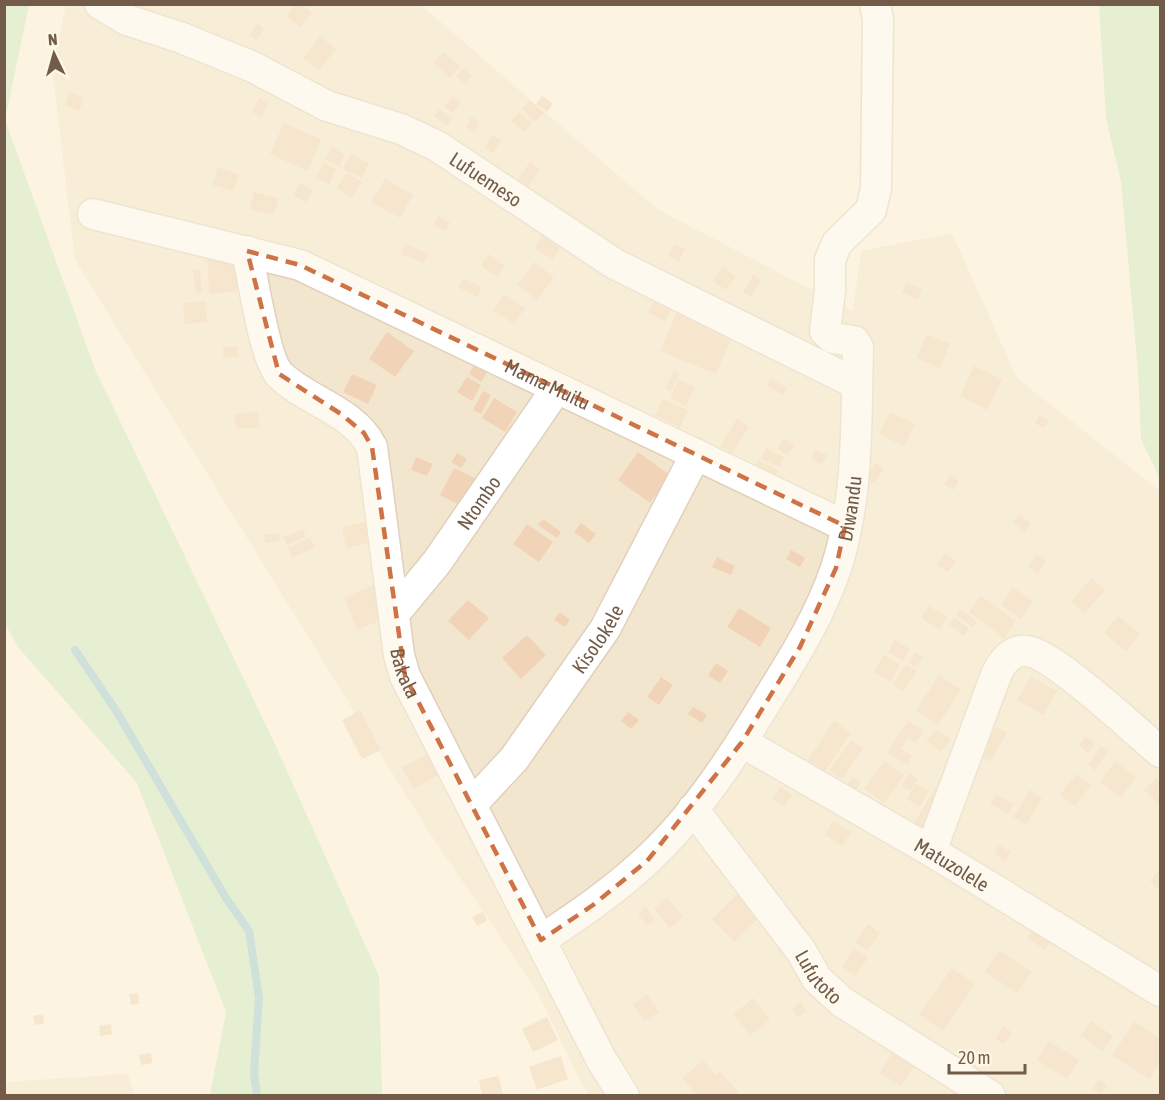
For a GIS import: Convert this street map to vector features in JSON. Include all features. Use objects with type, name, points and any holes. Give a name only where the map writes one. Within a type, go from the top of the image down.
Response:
[{"type":"street","name":"Lufuemeso","points":[[100,4],[127,20],[182,38],[253,68],[327,106],[401,129],[437,146],[615,264],[857,384]]},
{"type":"street","name":"Diwandu","points":[[541,940],[593,905],[647,861],[693,809],[742,742],[800,647],[836,568],[852,493],[858,347],[854,341],[832,338],[825,330],[830,291],[830,260],[837,243],[871,210],[876,188],[878,19],[875,4]]},
{"type":"street","name":"Mama Muilu","points":[[93,214],[300,265],[845,526]]},
{"type":"street","name":"Bakala","points":[[247,251],[269,349],[279,374],[342,414],[364,433],[372,447],[399,655],[405,676],[601,1059],[624,1095]]},
{"type":"street","name":"Ntombo","points":[[394,614],[437,562],[460,524],[557,388]]},
{"type":"street","name":"Kisolokele","points":[[472,804],[514,759],[605,630],[696,454]]},
{"type":"street","points":[[931,851],[996,675],[1001,664],[1012,653],[1025,650],[1041,656],[1097,697],[1161,752]]},
{"type":"street","name":"Matuzolele","points":[[742,742],[931,851],[1161,991]]},
{"type":"street","name":"Lufutoto","points":[[693,809],[801,951],[818,979],[842,1002],[990,1095]]},
{"type":"highlighted area","points":[[247,251],[300,265],[845,526],[836,568],[800,647],[742,742],[647,861],[593,905],[541,940],[405,676],[372,447],[364,433],[341,414],[279,374]]},
{"type":"shaded area","points":[[66,5],[421,5],[657,209],[853,311],[861,251],[952,233],[1017,378],[1160,491],[1160,1095],[588,1095],[536,990],[427,829],[75,260],[52,67]]},
{"type":"shaded area","points":[[128,1074],[134,1095],[5,1095],[5,1082]]},
{"type":"green space","points":[[4,5],[29,5],[5,120]]},
{"type":"green space","points":[[1099,5],[1160,5],[1160,479],[1141,439],[1138,371],[1121,181],[1106,119]]},
{"type":"green space","points":[[5,120],[95,369],[274,742],[379,976],[382,1095],[210,1095],[226,1012],[137,783],[18,647],[5,624]]},
{"type":"building","points":[[296,4],[302,4],[312,13],[300,27],[286,16]]},
{"type":"building","points":[[257,23],[264,29],[256,40],[249,35]]},
{"type":"building","points":[[320,36],[336,49],[319,70],[303,58]]},
{"type":"building","points":[[443,52],[460,66],[450,78],[433,63]]},
{"type":"building","points":[[463,68],[472,75],[465,84],[456,76]]},
{"type":"building","points":[[70,92],[84,98],[79,111],[65,105]]},
{"type":"building","points":[[453,96],[461,103],[452,113],[444,106]]},
{"type":"building","points":[[542,96],[553,104],[547,112],[536,104]]},
{"type":"building","points":[[259,98],[268,103],[262,117],[252,112]]},
{"type":"building","points":[[530,100],[544,113],[535,122],[522,109]]},
{"type":"building","points":[[439,109],[452,119],[447,125],[434,116]]},
{"type":"building","points":[[519,112],[532,123],[524,132],[511,121]]},
{"type":"building","points":[[471,117],[480,122],[474,132],[466,127]]},
{"type":"building","points":[[284,123],[321,139],[308,171],[270,154]]},
{"type":"building","points":[[492,135],[501,140],[493,153],[485,148]]},
{"type":"building","points":[[331,147],[345,154],[339,167],[325,159]]},
{"type":"building","points":[[350,154],[369,163],[362,178],[343,169]]},
{"type":"building","points":[[530,162],[540,169],[527,188],[517,181]]},
{"type":"building","points":[[323,163],[336,169],[329,185],[316,178]]},
{"type":"building","points":[[218,168],[239,174],[234,191],[213,185]]},
{"type":"building","points":[[347,173],[362,182],[352,198],[337,188]]},
{"type":"building","points":[[385,179],[413,195],[400,218],[371,202]]},
{"type":"building","points":[[300,183],[313,190],[306,202],[293,196]]},
{"type":"building","points":[[254,192],[278,198],[274,215],[250,209]]},
{"type":"building","points":[[438,216],[450,222],[445,231],[433,225]]},
{"type":"building","points":[[546,227],[565,238],[553,259],[534,249]]},
{"type":"building","points":[[405,244],[428,253],[424,263],[401,254]]},
{"type":"building","points":[[674,244],[685,249],[679,261],[668,256]]},
{"type":"building","points":[[489,254],[505,266],[498,277],[481,266]]},
{"type":"building","points":[[236,255],[239,291],[209,294],[207,257]]},
{"type":"building","points":[[534,262],[554,277],[537,300],[517,285]]},
{"type":"building","points":[[723,267],[736,277],[726,290],[713,281]]},
{"type":"building","points":[[193,270],[200,270],[202,293],[196,293]]},
{"type":"building","points":[[753,275],[761,280],[751,297],[743,292]]},
{"type":"building","points":[[463,278],[482,287],[477,297],[458,287]]},
{"type":"building","points":[[906,283],[922,289],[918,299],[902,293]]},
{"type":"building","points":[[504,294],[525,308],[514,324],[493,310]]},
{"type":"building","points":[[655,300],[672,309],[665,321],[648,313]]},
{"type":"building","points":[[205,301],[207,322],[185,324],[183,303]]},
{"type":"building","points":[[681,303],[736,327],[716,374],[660,351]]},
{"type":"building","points":[[387,332],[414,351],[395,377],[369,359]]},
{"type":"building","points":[[927,334],[950,344],[940,368],[917,358]]},
{"type":"building","points":[[237,346],[239,357],[223,358],[223,348]]},
{"type":"building","points":[[474,365],[487,372],[481,382],[469,374]]},
{"type":"building","points":[[974,366],[1002,379],[987,410],[960,396]]},
{"type":"building","points":[[674,371],[680,374],[671,391],[665,388]]},
{"type":"building","points":[[352,374],[377,385],[368,404],[343,392]]},
{"type":"building","points":[[467,377],[481,385],[472,401],[457,392]]},
{"type":"building","points":[[679,379],[695,387],[686,406],[670,398]]},
{"type":"building","points":[[771,379],[787,388],[783,395],[767,386]]},
{"type":"building","points":[[483,391],[491,395],[481,414],[473,410]]},
{"type":"building","points":[[494,398],[517,412],[505,432],[482,418]]},
{"type":"building","points":[[662,399],[688,410],[680,427],[655,416]]},
{"type":"building","points":[[258,412],[259,427],[236,429],[235,414]]},
{"type":"building","points":[[890,412],[915,424],[904,446],[879,434]]},
{"type":"building","points":[[1040,415],[1049,421],[1043,428],[1035,423]]},
{"type":"building","points":[[737,419],[749,427],[732,453],[720,446]]},
{"type":"building","points":[[783,438],[795,444],[788,456],[777,449]]},
{"type":"building","points":[[766,448],[784,457],[780,467],[761,459]]},
{"type":"building","points":[[815,450],[827,455],[822,464],[811,458]]},
{"type":"building","points":[[638,452],[670,475],[650,503],[618,480]]},
{"type":"building","points":[[457,453],[467,459],[461,468],[451,462]]},
{"type":"building","points":[[416,457],[433,464],[427,476],[411,470]]},
{"type":"building","points":[[758,460],[778,470],[775,476],[755,466]]},
{"type":"building","points":[[876,463],[884,469],[874,483],[866,478]]},
{"type":"building","points":[[454,468],[479,480],[465,508],[440,495]]},
{"type":"building","points":[[950,475],[959,482],[953,490],[944,484]]},
{"type":"building","points":[[1019,515],[1031,523],[1025,532],[1013,523]]},
{"type":"building","points":[[543,519],[561,532],[557,538],[538,525]]},
{"type":"building","points":[[367,521],[372,542],[346,548],[342,527]]},
{"type":"building","points":[[581,523],[596,534],[589,543],[574,532]]},
{"type":"building","points":[[527,524],[553,542],[539,562],[513,544]]},
{"type":"building","points":[[303,529],[306,537],[287,545],[283,537]]},
{"type":"building","points":[[279,533],[280,541],[265,543],[264,535]]},
{"type":"building","points":[[310,537],[315,548],[292,558],[288,548]]},
{"type":"building","points":[[791,550],[805,558],[800,567],[786,559]]},
{"type":"building","points":[[945,553],[956,561],[948,572],[937,565]]},
{"type":"building","points":[[1036,554],[1046,561],[1038,573],[1029,566]]},
{"type":"building","points":[[717,557],[735,566],[731,575],[712,567]]},
{"type":"building","points":[[1091,578],[1105,590],[1085,613],[1071,602]]},
{"type":"building","points":[[375,585],[387,618],[357,630],[344,597]]},
{"type":"building","points":[[1013,587],[1033,601],[1021,619],[1001,605]]},
{"type":"building","points":[[981,596],[1016,621],[1004,638],[969,612]]},
{"type":"building","points":[[468,600],[489,618],[469,640],[448,621]]},
{"type":"building","points":[[929,606],[947,617],[940,629],[921,618]]},
{"type":"building","points":[[739,608],[771,628],[760,647],[727,627]]},
{"type":"building","points":[[960,609],[977,622],[973,627],[956,615]]},
{"type":"building","points":[[560,612],[570,620],[565,627],[554,620]]},
{"type":"building","points":[[1118,616],[1140,634],[1126,651],[1104,633]]},
{"type":"building","points":[[954,617],[969,628],[964,636],[949,625]]},
{"type":"building","points":[[527,635],[546,655],[521,679],[502,658]]},
{"type":"building","points":[[895,640],[910,649],[903,661],[888,652]]},
{"type":"building","points":[[915,652],[923,656],[916,667],[909,663]]},
{"type":"building","points":[[884,655],[900,665],[890,682],[874,672]]},
{"type":"building","points":[[716,663],[728,671],[720,683],[708,676]]},
{"type":"building","points":[[906,664],[917,671],[903,691],[893,684]]},
{"type":"building","points":[[939,675],[961,690],[938,725],[916,710]]},
{"type":"building","points":[[661,677],[673,685],[659,705],[647,697]]},
{"type":"building","points":[[1031,677],[1057,691],[1044,715],[1017,700]]},
{"type":"building","points":[[693,707],[707,715],[702,723],[688,714]]},
{"type":"building","points":[[360,710],[381,750],[362,759],[342,720]]},
{"type":"building","points":[[628,712],[639,720],[631,729],[621,721]]},
{"type":"building","points":[[834,721],[851,733],[825,771],[808,760]]},
{"type":"building","points":[[908,721],[924,730],[916,743],[908,738],[901,749],[912,756],[907,765],[887,752]]},
{"type":"building","points":[[996,727],[1007,733],[990,762],[979,755]]},
{"type":"building","points":[[936,729],[951,739],[941,752],[926,741]]},
{"type":"building","points":[[1086,736],[1095,744],[1088,753],[1079,745]]},
{"type":"building","points":[[851,740],[863,748],[842,779],[829,770]]},
{"type":"building","points":[[1101,746],[1108,751],[1095,770],[1088,765]]},
{"type":"building","points":[[427,754],[439,775],[413,789],[402,767]]},
{"type":"building","points":[[884,761],[904,775],[884,803],[864,789]]},
{"type":"building","points":[[1115,761],[1136,777],[1121,798],[1100,782]]},
{"type":"building","points":[[910,773],[918,779],[910,791],[901,785]]},
{"type":"building","points":[[1076,774],[1091,785],[1075,806],[1060,795]]},
{"type":"building","points":[[852,777],[861,782],[853,796],[844,790]]},
{"type":"building","points":[[1156,778],[1160,782],[1160,805],[1144,790]]},
{"type":"building","points":[[916,784],[929,791],[920,807],[907,799]]},
{"type":"building","points":[[781,787],[792,795],[785,807],[772,799]]},
{"type":"building","points":[[935,788],[947,796],[923,833],[912,826]]},
{"type":"building","points":[[1030,790],[1042,798],[1026,825],[1013,817]]},
{"type":"building","points":[[996,794],[1014,804],[1008,814],[990,804]]},
{"type":"building","points":[[833,821],[851,832],[842,846],[825,835]]},
{"type":"building","points":[[999,845],[1011,852],[1005,861],[994,854]]},
{"type":"building","points":[[1160,870],[1160,890],[1150,881]]},
{"type":"building","points":[[739,892],[762,914],[735,942],[712,919]]},
{"type":"building","points":[[667,898],[683,917],[670,928],[654,909]]},
{"type":"building","points":[[646,907],[655,920],[647,926],[638,914]]},
{"type":"building","points":[[483,912],[487,921],[477,926],[472,917]]},
{"type":"building","points":[[868,924],[880,933],[867,951],[855,942]]},
{"type":"building","points":[[1034,928],[1052,940],[1045,950],[1027,938]]},
{"type":"building","points":[[854,948],[868,957],[856,976],[842,967]]},
{"type":"building","points":[[999,950],[1032,972],[1017,993],[985,972]]},
{"type":"building","points":[[952,968],[975,984],[943,1031],[919,1014]]},
{"type":"building","points":[[138,993],[139,1004],[131,1005],[129,994]]},
{"type":"building","points":[[647,995],[659,1012],[645,1021],[633,1004]]},
{"type":"building","points":[[753,998],[770,1019],[751,1035],[733,1015]]},
{"type":"building","points":[[800,1002],[807,1011],[798,1017],[792,1009]]},
{"type":"building","points":[[43,1014],[44,1024],[35,1025],[33,1016]]},
{"type":"building","points":[[547,1017],[558,1040],[533,1052],[522,1029]]},
{"type":"building","points":[[1091,1021],[1113,1036],[1102,1051],[1081,1035]]},
{"type":"building","points":[[1134,1022],[1160,1038],[1160,1062],[1150,1079],[1112,1056]]},
{"type":"building","points":[[111,1024],[112,1034],[100,1036],[99,1026]]},
{"type":"building","points":[[1004,1026],[1012,1033],[1003,1044],[995,1038]]},
{"type":"building","points":[[1049,1041],[1079,1060],[1067,1079],[1037,1060]]},
{"type":"building","points":[[895,1048],[917,1062],[901,1086],[880,1073]]},
{"type":"building","points":[[151,1053],[152,1063],[141,1065],[139,1055]]},
{"type":"building","points":[[561,1056],[568,1079],[537,1090],[529,1067]]},
{"type":"building","points":[[703,1060],[716,1075],[720,1071],[739,1093],[736,1096],[696,1094],[682,1078]]},
{"type":"building","points":[[499,1076],[503,1096],[482,1096],[479,1080]]},
{"type":"building","points":[[1098,1080],[1107,1084],[1102,1094],[1093,1089]]},
{"type":"waterway","points":[[75,650],[117,712],[226,898],[249,931],[259,998],[254,1073],[257,1096]]}]
